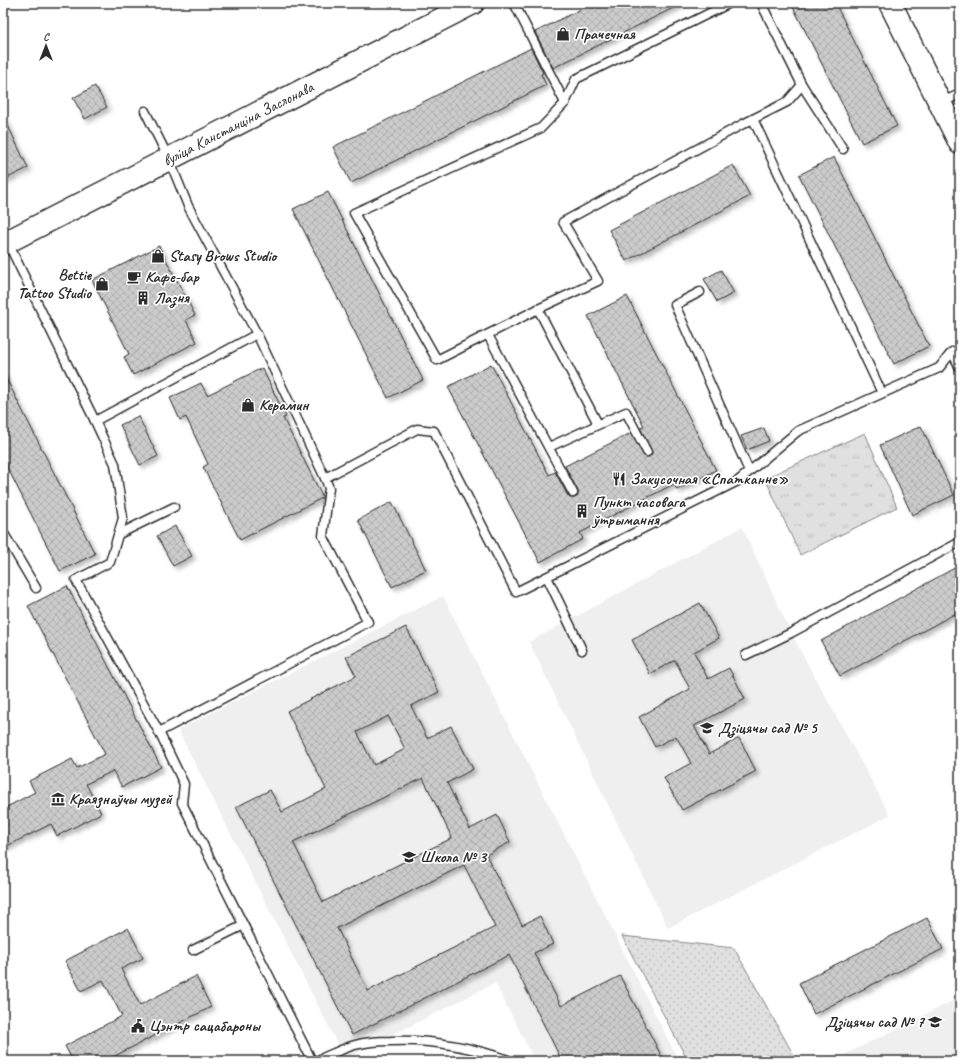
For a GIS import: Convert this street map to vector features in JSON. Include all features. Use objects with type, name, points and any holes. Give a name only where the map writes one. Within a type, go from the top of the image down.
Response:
[{"type":"main road","name":"вуліца Канстанціна Заслонава","points":[[5,243],[473,3]]},
{"type":"main road","points":[[890,3],[960,143]]},
{"type":"lane","points":[[514,3],[565,103]]},
{"type":"lane","points":[[730,3],[576,79],[565,103],[541,128],[354,214],[437,360],[538,309],[598,281],[563,222],[787,102],[802,85]]},
{"type":"lane","points":[[762,3],[802,85],[843,149]]},
{"type":"lane","points":[[940,104],[960,94]]},
{"type":"lane","points":[[145,111],[169,159],[188,206],[257,334],[325,478],[329,488],[323,536],[368,622],[160,732]]},
{"type":"lane","points":[[753,119],[882,393]]},
{"type":"lane","points":[[5,243],[95,420],[115,464],[123,518],[110,562],[76,580],[160,732],[184,784],[182,803],[314,1061],[355,1045],[376,1041],[416,1040],[459,1046],[485,1052],[511,1061]]},
{"type":"lane","points":[[700,292],[675,305],[749,471]]},
{"type":"lane","points":[[538,309],[598,424]]},
{"type":"lane","points":[[95,420],[257,334]]},
{"type":"lane","points":[[488,335],[573,493]]},
{"type":"lane","points":[[325,478],[417,430],[434,431],[516,592],[738,481],[798,431],[939,368],[952,352],[960,368]]},
{"type":"lane","points":[[549,447],[626,412],[647,452]]},
{"type":"lane","points":[[119,534],[174,507]]},
{"type":"lane","points":[[3,532],[36,588]]},
{"type":"lane","points":[[746,655],[791,633],[960,542]]},
{"type":"lane","points":[[548,577],[582,650]]},
{"type":"lane","points":[[193,950],[244,925]]},
{"type":"shaded area","name":"Дзіцячы сад № 5","points":[[742,527],[791,633],[890,815],[668,928],[529,642]]},
{"type":"shaded area","name":"Школа № 3","points":[[443,596],[679,1061],[535,1061],[495,983],[345,1059],[178,730]]},
{"type":"shaded area","name":"Дзіцячы сад № 7","points":[[960,997],[960,1061],[833,1061],[860,1047]]},
{"type":"green space","points":[[865,433],[897,507],[800,555],[765,478]]},
{"type":"green space","points":[[622,936],[734,948],[797,1061],[688,1061]]},
{"type":"building","points":[[593,3],[683,3],[553,68],[535,32]]},
{"type":"building","points":[[791,3],[835,3],[897,126],[862,143]]},
{"type":"building","points":[[531,48],[543,73],[541,74],[546,85],[351,183],[333,147]]},
{"type":"building","points":[[95,86],[107,107],[85,119],[73,98]]},
{"type":"building","points":[[3,115],[28,168],[3,180]]},
{"type":"building","points":[[834,157],[929,346],[894,364],[799,175]]},
{"type":"building","points":[[733,165],[750,196],[626,261],[609,230]]},
{"type":"building","points":[[328,192],[423,380],[388,398],[293,209]]},
{"type":"building","name":"Лазня","points":[[159,246],[195,315],[186,320],[197,342],[133,375],[124,357],[129,354],[92,280]]},
{"type":"building","points":[[721,270],[734,293],[717,302],[704,279]]},
{"type":"building","points":[[627,296],[716,470],[677,490],[674,484],[623,510],[580,533],[583,539],[540,562],[448,387],[491,364],[549,475],[555,472],[568,496],[570,498],[575,498],[578,496],[578,491],[565,466],[631,433],[644,456],[649,457],[652,453],[640,427],[644,426],[588,316]]},
{"type":"building","points":[[262,368],[286,417],[283,418],[322,498],[240,540],[203,467],[208,464],[186,417],[180,420],[170,398],[201,383],[207,395]]},
{"type":"building","points":[[3,372],[95,554],[60,571],[3,459]]},
{"type":"building","points":[[138,416],[158,456],[140,465],[120,425]]},
{"type":"building","points":[[921,426],[954,495],[912,515],[880,445]]},
{"type":"building","points":[[764,428],[769,441],[747,450],[741,436]]},
{"type":"building","points":[[392,502],[426,570],[392,587],[358,520]]},
{"type":"building","points":[[175,526],[192,556],[173,566],[157,536]]},
{"type":"building","points":[[960,565],[960,611],[840,676],[821,641]]},
{"type":"building","points":[[67,586],[161,767],[122,787],[113,771],[86,784],[101,813],[57,836],[51,824],[3,848],[3,809],[35,792],[29,781],[72,759],[77,768],[105,754],[28,606]]},
{"type":"building","points":[[700,603],[719,638],[694,652],[708,679],[729,668],[745,699],[694,726],[709,754],[739,738],[756,771],[682,810],[664,778],[691,763],[676,736],[655,747],[639,717],[690,689],[675,660],[650,674],[632,640]]},
{"type":"building","points":[[406,627],[439,692],[411,706],[427,738],[451,726],[473,769],[447,783],[470,829],[497,815],[510,842],[486,855],[522,925],[540,916],[553,944],[534,953],[561,1006],[620,976],[664,1061],[562,1061],[509,955],[352,1035],[236,807],[270,790],[282,812],[326,789],[287,711],[356,676],[346,657]],"holes":[[[388,716],[405,749],[374,765],[357,732]],[[423,778],[452,838],[323,902],[293,842]],[[464,865],[495,927],[368,991],[337,928]]]},
{"type":"building","points":[[927,918],[943,949],[814,1014],[799,983]]},
{"type":"building","points":[[128,928],[143,958],[121,969],[140,1005],[196,976],[211,1007],[105,1061],[73,1061],[65,1046],[122,1016],[103,980],[81,991],[65,961]]},
{"type":"place","name":"Прачечная","points":[[563,34]]},
{"type":"place","name":"Stasy Brows Studio","points":[[158,256]]},
{"type":"place","name":"Кафе-бар","points":[[134,277]]},
{"type":"place","name":"Bettie Tattoo Studio","points":[[102,284]]},
{"type":"place","name":"Лазня","points":[[143,298]]},
{"type":"place","name":"Керамин","points":[[248,405]]},
{"type":"place","name":"Закусочная «Спатканне»","points":[[619,479]]},
{"type":"place","name":"Пункт часовага ўтрымання","points":[[582,511]]},
{"type":"place","name":"Дзіцячы сад № 5","points":[[707,728]]},
{"type":"place","name":"Краязнаўчы музей","points":[[58,799]]},
{"type":"place","name":"Школа № 3","points":[[409,857]]},
{"type":"place","name":"Дзіцячы сад № 7","points":[[935,1022]]},
{"type":"place","name":"Цэнтр сацабароны","points":[[138,1026]]}]
